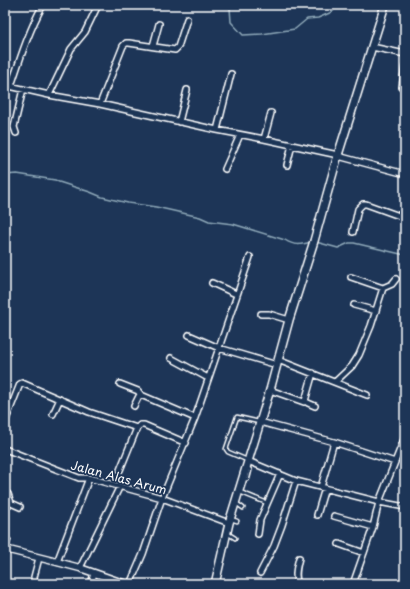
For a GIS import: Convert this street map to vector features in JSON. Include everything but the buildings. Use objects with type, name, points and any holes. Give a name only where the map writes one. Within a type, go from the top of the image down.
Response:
[{"type":"main road","points":[[215,584],[227,532],[232,521],[235,503],[242,479],[270,390],[289,320],[312,247],[338,155],[385,5]]},
{"type":"street","points":[[11,86],[34,22],[43,5]]},
{"type":"street","points":[[49,95],[71,49],[85,32],[98,5]]},
{"type":"street","points":[[100,104],[124,44],[129,43],[175,50],[178,47],[187,19]]},
{"type":"street","points":[[153,46],[160,24]]},
{"type":"street","points":[[372,47],[405,54]]},
{"type":"street","points":[[402,87],[405,66]]},
{"type":"street","points":[[217,130],[232,74]]},
{"type":"street","points":[[5,85],[338,155],[405,174]]},
{"type":"street","points":[[16,133],[14,127],[23,89]]},
{"type":"street","points":[[179,122],[187,90]]},
{"type":"street","points":[[264,139],[271,113]]},
{"type":"street","points":[[225,169],[240,135]]},
{"type":"street","points":[[287,165],[292,145]]},
{"type":"street","points":[[353,232],[358,209],[363,204],[405,218]]},
{"type":"street","points":[[5,550],[38,563],[57,562],[130,582],[143,554],[162,498],[186,443],[250,257]]},
{"type":"street","points":[[351,277],[383,288],[392,284],[396,279]]},
{"type":"street","points":[[212,284],[236,294]]},
{"type":"street","points":[[335,382],[352,366],[359,355],[383,288]]},
{"type":"street","points":[[354,305],[376,311]]},
{"type":"street","points":[[262,314],[269,314],[289,320]]},
{"type":"street","points":[[189,335],[219,348],[277,362],[313,373],[367,395]]},
{"type":"street","points":[[171,358],[208,378]]},
{"type":"street","points":[[305,401],[313,373]]},
{"type":"street","points":[[5,422],[20,384],[22,383],[89,412],[137,428]]},
{"type":"street","points":[[120,384],[138,391],[140,395],[195,418]]},
{"type":"street","points":[[270,390],[304,402],[305,401],[315,406]]},
{"type":"street","points":[[134,406],[140,394]]},
{"type":"street","points":[[53,414],[60,399]]},
{"type":"street","points":[[260,422],[334,442],[395,462]]},
{"type":"street","points":[[120,470],[137,428],[142,424],[186,443]]},
{"type":"street","points":[[353,584],[373,527],[379,502],[405,437]]},
{"type":"street","points":[[317,515],[334,442]]},
{"type":"street","name":"Jalan Alas Arum","points":[[5,449],[79,478],[89,478],[120,486],[232,521]]},
{"type":"street","points":[[247,464],[323,488],[405,508]]},
{"type":"street","points":[[258,534],[260,520],[280,474]]},
{"type":"street","points":[[57,562],[89,478]]},
{"type":"street","points":[[260,573],[280,532],[296,480]]},
{"type":"street","points":[[80,568],[120,486]]},
{"type":"street","points":[[5,492],[8,494],[11,503],[20,507]]},
{"type":"street","points":[[334,516],[373,527]]},
{"type":"street","points":[[339,544],[364,553]]},
{"type":"street","points":[[298,584],[296,575],[299,558]]},
{"type":"street","points":[[35,584],[34,577],[38,563]]},
{"type":"street","points":[[91,584],[94,573]]},
{"type":"lane","points":[[247,464],[226,451],[226,449],[237,418],[260,422]]},
{"type":"lane","points":[[239,491],[267,503]]},
{"type":"lane","points":[[235,503],[243,508]]},
{"type":"lane","points":[[227,532],[235,538]]},
{"type":"lane","points":[[5,550],[9,540]]},
{"type":"waterway","points":[[227,5],[230,8],[231,22],[243,35],[295,29],[307,19],[318,18],[332,12],[338,5]]},
{"type":"waterway","points":[[5,175],[17,174],[55,180],[102,197],[156,207],[200,217],[209,221],[233,224],[295,244],[311,242]]},
{"type":"waterway","points":[[316,242],[338,248],[349,243],[354,243],[405,255]]}]
